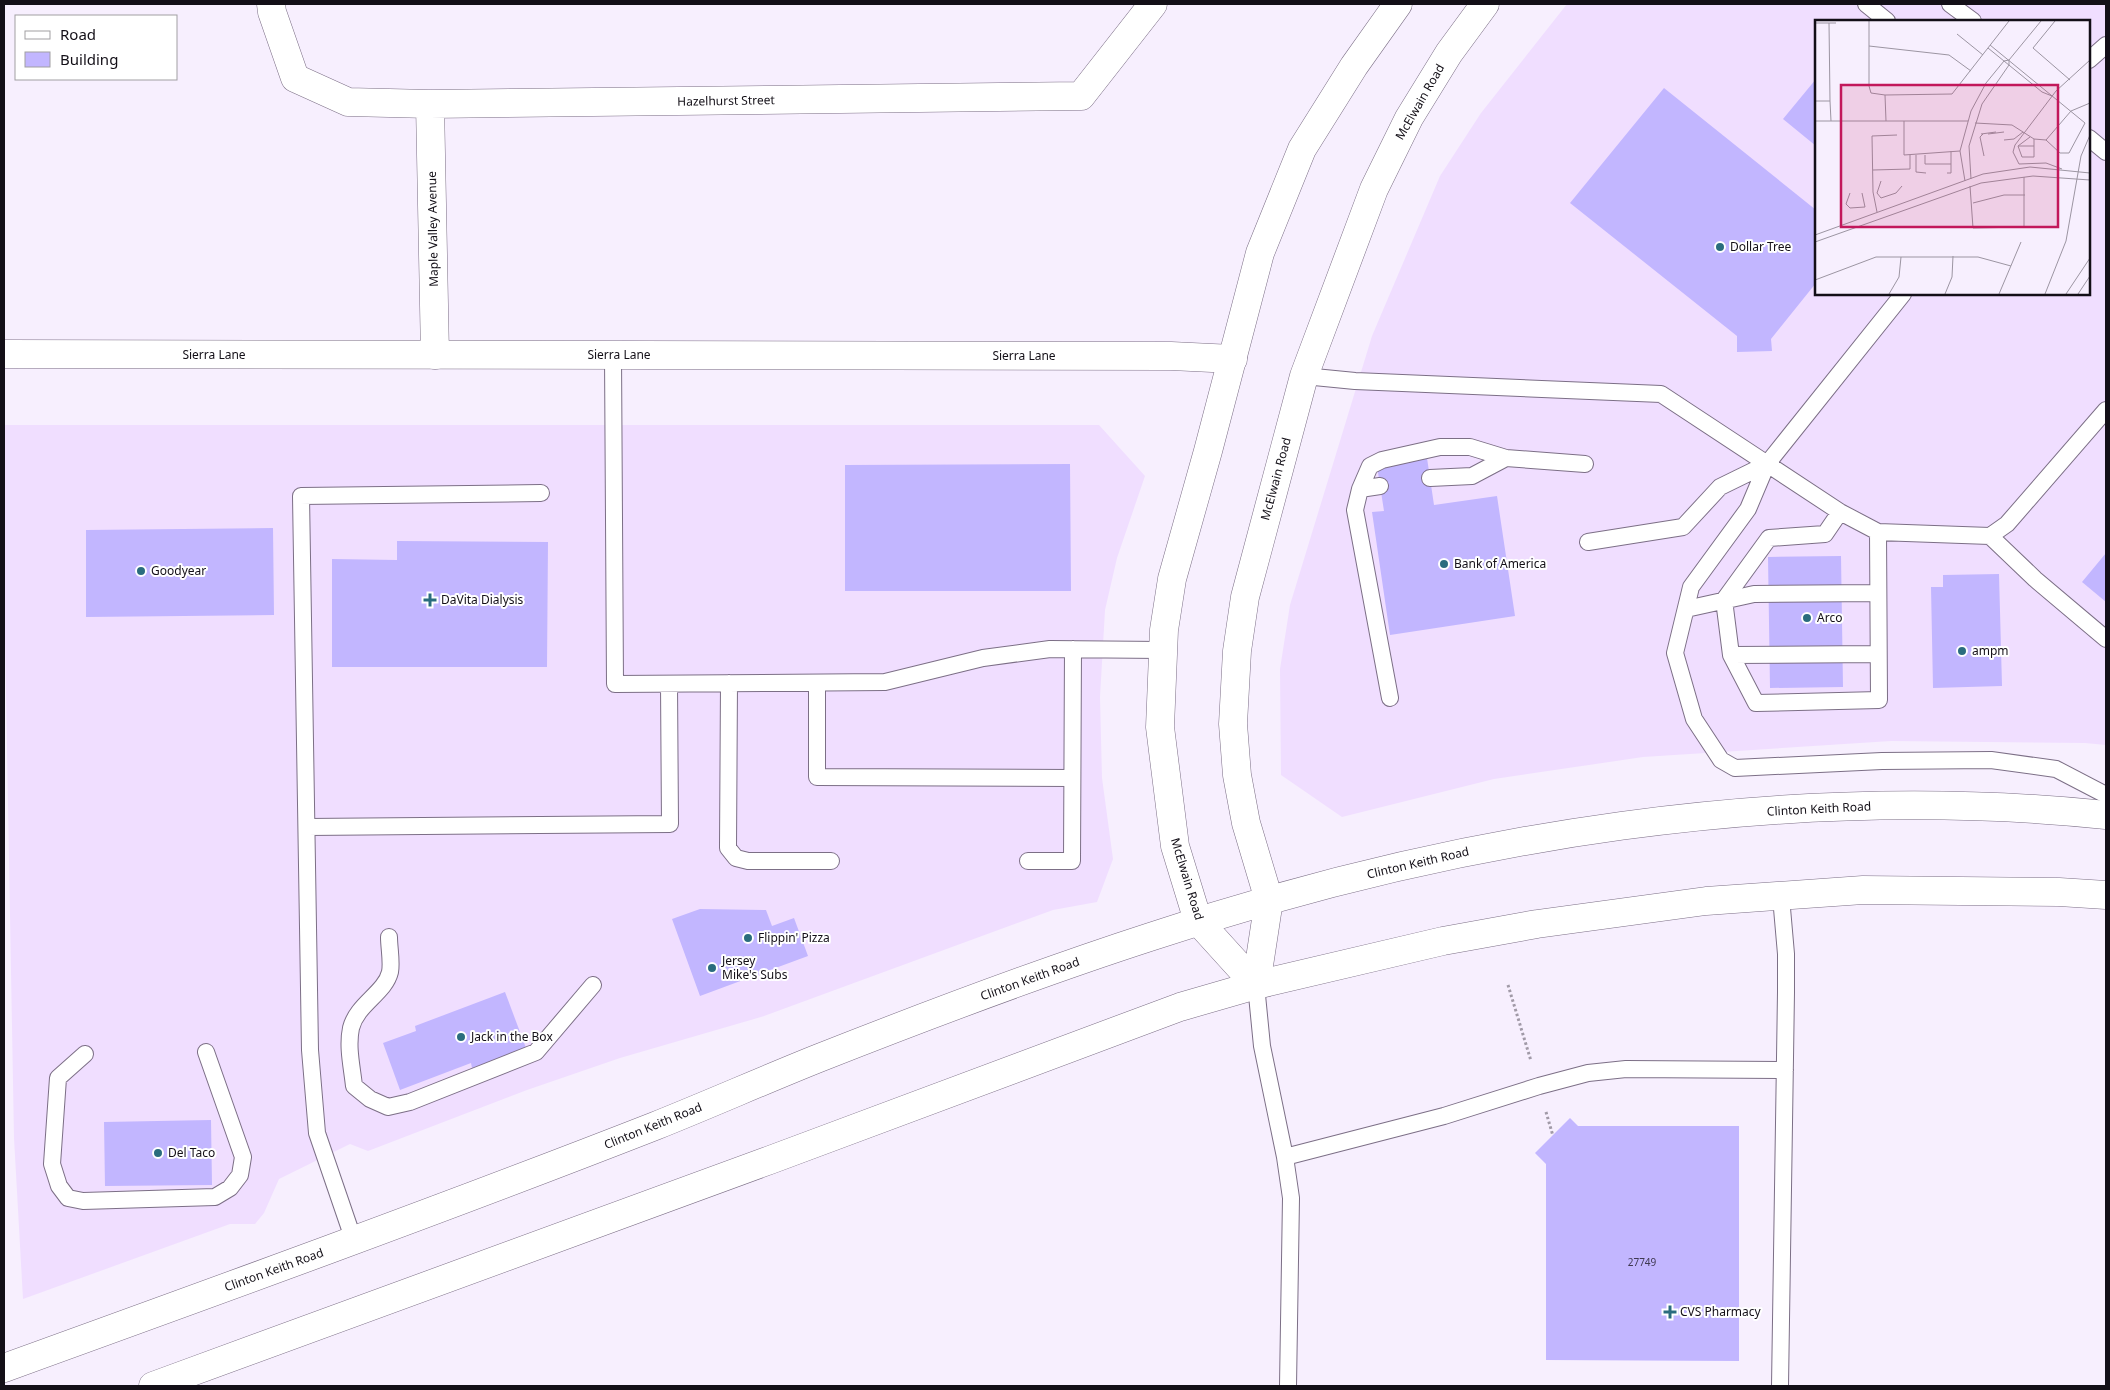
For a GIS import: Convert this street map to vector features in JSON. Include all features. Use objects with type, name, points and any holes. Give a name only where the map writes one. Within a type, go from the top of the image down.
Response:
[{"type":"main road","name":"Hazelhurst Street","points":[[272,4],[272,12],[295,78],[348,102],[430,104],[1081,96],[1153,4]]},
{"type":"main road","name":"McElwain Road","points":[[1256,985],[1198,921],[1175,846],[1160,727],[1162,650],[1172,580],[1260,253],[1302,149],[1354,66],[1398,4]]},
{"type":"main road","name":"McElwain Road","points":[[1256,985],[1270,900],[1246,823],[1237,775],[1233,724],[1237,651],[1245,597],[1304,376],[1374,189],[1419,102],[1449,53],[1485,4]]},
{"type":"main road","name":"Maple Valley Avenue","points":[[430,104],[435,355]]},
{"type":"main road","name":"Sierra Lane","points":[[4,354],[1171,356],[1233,359]]},
{"type":"main road","name":"Clinton Keith Road","points":[[4,1368],[539,1172],[689,1113],[818,1059],[1106,952],[1198,921],[1379,870],[1496,846],[1630,825],[1835,807],[1951,806],[2106,815]]},
{"type":"main road","points":[[153,1386],[778,1157],[1172,1010],[1256,985],[1434,943],[1537,924],[1706,901],[1863,890],[2059,892],[2106,895]]},
{"type":"lane","points":[[1866,4],[1887,20]]},
{"type":"lane","points":[[1950,4],[1971,20]]},
{"type":"lane","points":[[2090,59],[2106,45]]},
{"type":"lane","points":[[2090,139],[2106,152]]},
{"type":"lane","points":[[1902,295],[1768,464],[1748,509],[1690,587],[1675,653],[1694,720],[1721,760],[1735,768],[1882,761],[1991,760],[2056,769],[2106,795]]},
{"type":"lane","points":[[613,355],[615,684],[885,682],[982,658],[1050,650],[1162,650]]},
{"type":"lane","points":[[1304,376],[1355,381],[1661,394],[1840,512],[1878,532],[1990,536],[2007,524],[2106,410]]},
{"type":"lane","points":[[1390,698],[1355,510],[1360,489],[1370,466],[1382,460],[1440,446],[1470,446],[1506,458],[1585,464]]},
{"type":"lane","points":[[1430,478],[1472,476],[1506,458]]},
{"type":"lane","points":[[1588,542],[1683,527],[1720,487],[1768,464]]},
{"type":"lane","points":[[1360,489],[1380,486]]},
{"type":"lane","points":[[354,1241],[317,1133],[308,1007],[301,496],[541,493]]},
{"type":"lane","points":[[1840,512],[1825,534],[1769,538],[1724,600],[1731,655],[1756,704],[1879,700],[1878,532]]},
{"type":"lane","points":[[1990,536],[2035,579],[2106,639]]},
{"type":"lane","points":[[1686,609],[1754,594],[1878,593]]},
{"type":"lane","points":[[1028,861],[1072,861],[1073,650]]},
{"type":"lane","points":[[1731,655],[1878,654]]},
{"type":"lane","points":[[729,683],[728,848],[736,858],[748,861],[831,861]]},
{"type":"lane","points":[[817,683],[817,777],[1072,778]]},
{"type":"lane","points":[[307,827],[670,824],[669,684]]},
{"type":"lane","points":[[1780,1386],[1786,954],[1781,897]]},
{"type":"lane","points":[[389,937],[390,972],[377,992],[360,1008],[352,1028],[350,1053],[354,1086],[370,1099],[388,1107],[410,1102],[536,1052],[593,985]]},
{"type":"lane","points":[[1256,985],[1262,1046],[1285,1157],[1291,1198],[1288,1386]]},
{"type":"lane","points":[[85,1054],[58,1078],[52,1164],[59,1186],[68,1198],[83,1201],[215,1197],[230,1188],[240,1175],[243,1157],[206,1052]]},
{"type":"lane","points":[[1285,1157],[1444,1116],[1539,1086],[1588,1073],[1626,1069],[1785,1070]]},
{"type":"shaded area","points":[[1567,4],[2106,4],[2106,745],[2085,743],[1891,741],[1643,757],[1494,779],[1342,817],[1281,775],[1280,669],[1290,605],[1372,336],[1440,176],[1481,113]]},
{"type":"shaded area","points":[[4,425],[1099,425],[1145,476],[1117,558],[1105,610],[1100,697],[1102,778],[1113,859],[1097,902],[1053,910],[761,1017],[620,1058],[527,1090],[368,1151],[350,1144],[279,1179],[264,1213],[255,1224],[230,1224],[23,1299],[14,1138],[4,581]]},
{"type":"building","points":[[1815,80],[1815,145],[1783,119]]},
{"type":"building","name":"Dollar Tree","points":[[1664,88],[1815,209],[1815,284],[1771,339],[1772,351],[1737,352],[1737,336],[1570,203]]},
{"type":"building","name":"Bank of America","points":[[1427,458],[1434,505],[1497,496],[1515,616],[1390,635],[1372,512],[1384,511],[1377,466]]},
{"type":"building","points":[[1070,464],[1071,591],[845,591],[845,465]]},
{"type":"building","points":[[273,528],[274,615],[86,617],[86,530]]},
{"type":"building","points":[[397,541],[548,542],[547,667],[332,667],[332,559],[397,560]]},
{"type":"building","points":[[2106,553],[2106,602],[2082,582]]},
{"type":"building","points":[[1841,556],[1843,687],[1770,688],[1768,557]]},
{"type":"building","points":[[1999,574],[2002,686],[1933,688],[1931,587],[1943,587],[1943,575]]},
{"type":"building","points":[[700,909],[766,910],[772,926],[794,918],[808,956],[700,996],[672,919]]},
{"type":"building","name":"Jack in the Box","points":[[505,992],[526,1048],[472,1068],[471,1063],[400,1090],[383,1043],[416,1031],[415,1026]]},
{"type":"building","name":"CVS Pharmacy","points":[[1570,1118],[1578,1126],[1739,1126],[1739,1361],[1546,1360],[1546,1164],[1535,1153]]},
{"type":"building","name":"Del Taco","points":[[211,1120],[212,1185],[105,1186],[104,1122]]},
{"type":"place","name":"Dollar Tree","points":[[1720,247]]},
{"type":"place","name":"Bank of America","points":[[1444,564]]},
{"type":"place","name":"Goodyear","points":[[141,571]]},
{"type":"place","name":"DaVita Dialysis","points":[[430,600]]},
{"type":"place","name":"Arco","points":[[1807,618]]},
{"type":"place","name":"ampm","points":[[1962,651]]},
{"type":"place","name":"Flippin' Pizza","points":[[748,938]]},
{"type":"place","name":"Jersey Mike's Subs","points":[[712,968]]},
{"type":"place","name":"Jack in the Box","points":[[461,1037]]},
{"type":"place","name":"Del Taco","points":[[158,1153]]},
{"type":"place","name":"CVS Pharmacy","points":[[1670,1312]]}]
